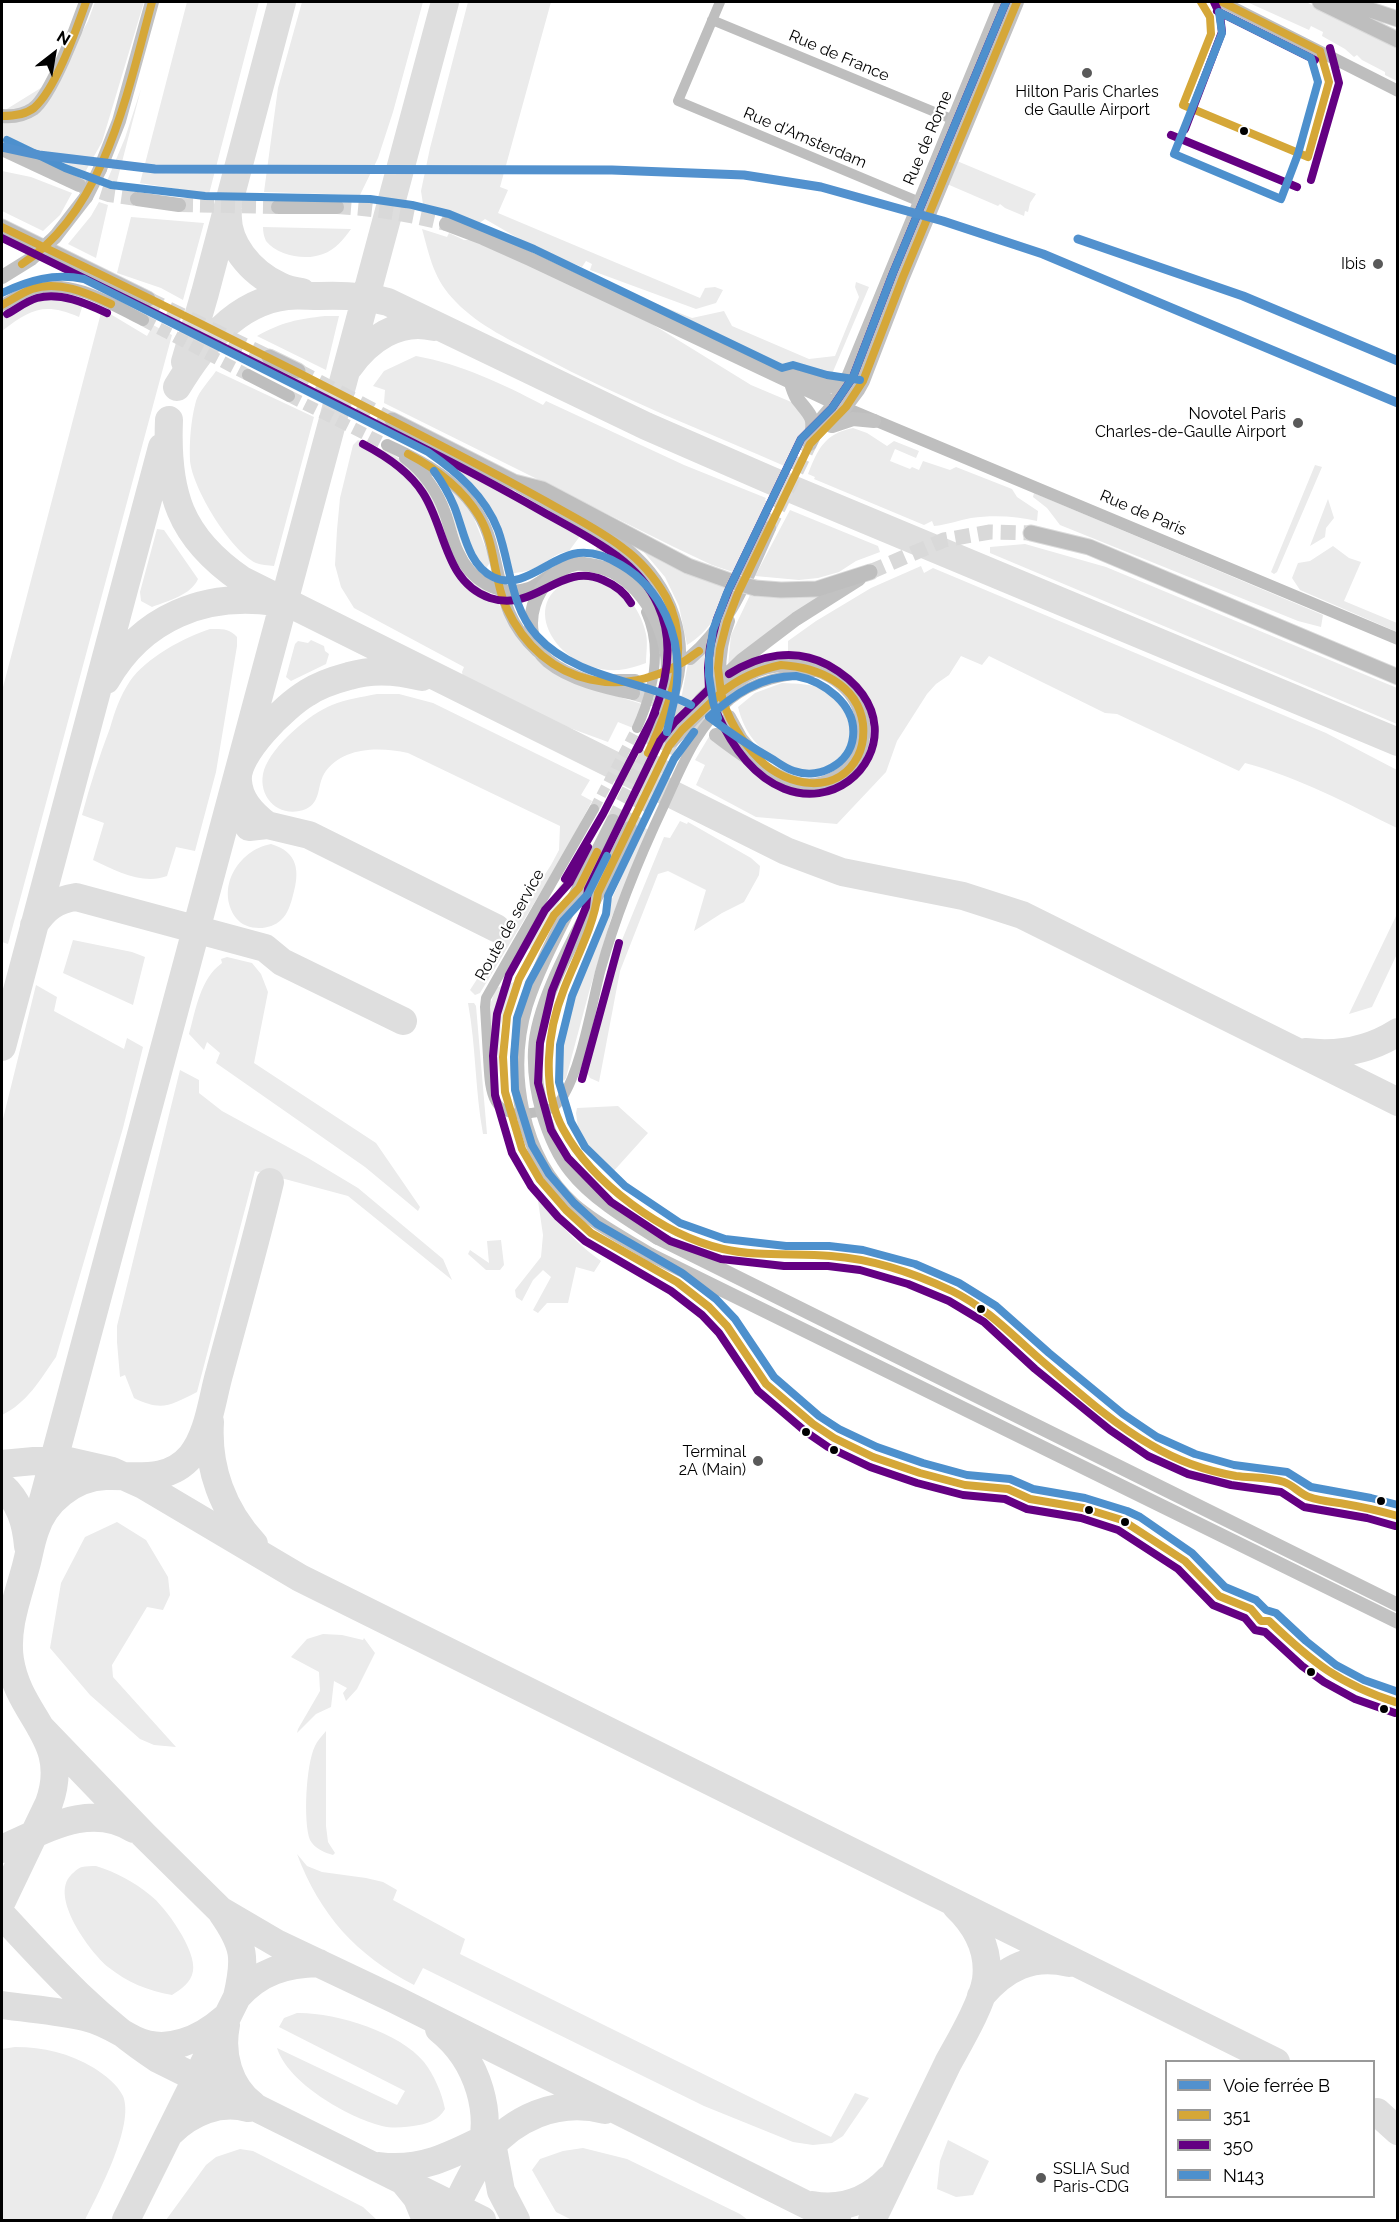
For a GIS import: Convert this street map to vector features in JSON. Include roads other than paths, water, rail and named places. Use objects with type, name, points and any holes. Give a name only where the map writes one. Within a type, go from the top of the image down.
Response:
[{"type":"main road","points":[[2,116],[8,117],[31,110],[46,94],[86,2]]},
{"type":"main road","points":[[2,277],[31,259],[55,237],[82,191],[100,169],[119,122],[152,2]]},
{"type":"main road","name":"Rue de Rome","points":[[840,406],[843,388],[1002,2]]},
{"type":"main road","name":"Rue de Rome","points":[[840,406],[858,390],[1017,2]]},
{"type":"main road","points":[[1320,2],[1398,40]]},
{"type":"main road","points":[[1346,2],[1398,19]]},
{"type":"main road","points":[[2,149],[82,191]]},
{"type":"main road","points":[[137,199],[179,205]]},
{"type":"main road","points":[[278,207],[338,207]]},
{"type":"main road","points":[[446,224],[530,259],[840,406]]},
{"type":"main road","points":[[2,227],[148,299]]},
{"type":"main road","points":[[269,357],[298,371]]},
{"type":"main road","points":[[786,381],[792,375],[825,385],[858,390]]},
{"type":"main road","points":[[786,381],[814,423],[810,444]]},
{"type":"main road","points":[[810,444],[823,417],[840,406]]},
{"type":"main road","name":"Rue de Paris","points":[[831,426],[840,406]]},
{"type":"main road","name":"Rue de Paris","points":[[810,444],[831,426],[853,419],[874,421]]},
{"type":"main road","points":[[392,420],[513,482],[627,549],[654,577],[670,604],[678,632],[679,658],[676,683],[656,736],[658,716],[667,682],[667,656],[662,633],[654,614],[634,587],[618,575],[600,566],[578,563],[556,572],[534,600],[531,617],[537,648],[547,660],[587,680],[621,682],[634,687]]},
{"type":"main road","points":[[513,482],[542,489],[688,566],[730,582],[755,588],[817,589],[870,572]]},
{"type":"main road","points":[[719,675],[723,633],[769,528]]},
{"type":"main road","points":[[1031,533],[1089,547],[1398,676]]},
{"type":"main road","points":[[716,735],[739,752],[790,781],[808,785],[823,784],[840,775],[854,763],[861,748],[864,729],[858,705],[845,687],[821,672],[799,664],[770,666],[748,674],[711,701],[672,741],[703,696],[742,660],[796,619],[870,572]]},
{"type":"main road","points":[[690,658],[710,639],[737,597]]},
{"type":"main road","points":[[729,717],[741,739],[755,757],[772,771]]},
{"type":"main road","points":[[613,821],[542,964],[526,1005],[517,1047],[518,1088],[528,1134],[539,1158],[573,1204],[597,1222],[651,1255],[1398,1622]]},
{"type":"main road","points":[[630,828],[560,969],[543,1011],[535,1048],[536,1088],[549,1132],[571,1171],[609,1207],[658,1238],[1398,1605]]},
{"type":"street","points":[[712,20],[720,2]]},
{"type":"street","points":[[1222,2],[1398,91]]},
{"type":"street","name":"Rue d'Amsterdam","points":[[712,20],[678,101],[920,202]]},
{"type":"street","name":"Rue de France","points":[[712,20],[954,120]]},
{"type":"street","points":[[2,305],[34,289],[60,286],[80,290],[142,320]]},
{"type":"street","points":[[248,375],[289,396]]},
{"type":"street","name":"Rue de Paris","points":[[840,406],[1398,639]]},
{"type":"street","points":[[547,660],[529,643],[507,608],[500,590],[487,532],[474,508],[443,475],[422,461],[387,445],[416,466],[435,490],[462,562],[484,584],[500,590],[528,588],[556,572]]},
{"type":"street","points":[[634,587],[649,618],[655,638],[655,657],[648,702],[637,728]]},
{"type":"street","name":"Route de service","points":[[594,809],[486,998],[491,1092],[498,1105],[507,1112],[521,1115],[552,1110],[562,1098],[574,1072],[611,933],[650,836],[689,751],[708,721],[731,699],[757,684],[784,675],[821,672]]},
{"type":"tunnel","points":[[81,186],[109,195],[137,199]]},
{"type":"tunnel","points":[[179,205],[278,207]]},
{"type":"tunnel","points":[[337,207],[392,213],[446,224]]},
{"type":"tunnel","points":[[148,299],[269,357]]},
{"type":"tunnel","points":[[143,320],[248,375]]},
{"type":"tunnel","points":[[298,371],[392,420]]},
{"type":"tunnel","points":[[289,396],[387,445]]},
{"type":"tunnel","points":[[769,528],[810,444]]},
{"type":"tunnel","points":[[870,572],[944,540],[990,532],[1031,533]]},
{"type":"tunnel","points":[[633,693],[656,700],[702,724]]},
{"type":"tunnel","points":[[594,809],[637,728]]},
{"type":"tunnel","points":[[613,821],[656,736]]},
{"type":"tunnel","points":[[630,828],[672,741]]},
{"type":"rail line","name":"B","points":[[2,147],[39,155],[155,169],[612,170],[744,175],[821,187],[943,221],[1043,254],[1398,403]]},
{"type":"rail line","name":"B","points":[[1078,239],[1243,296],[1398,361]]},
{"type":"place","name":"Hilton Paris Charles de Gaulle Airport","points":[[1087,73]]},
{"type":"place","name":"Ibis","points":[[1378,264]]},
{"type":"place","name":"Novotel Paris Charles-de-Gaulle Airport","points":[[1298,423]]},
{"type":"place","name":"Terminal 2A (Main)","points":[[758,1461]]},
{"type":"place","name":"SSLIA Sud Paris-CDG","points":[[1041,2178]]}]
